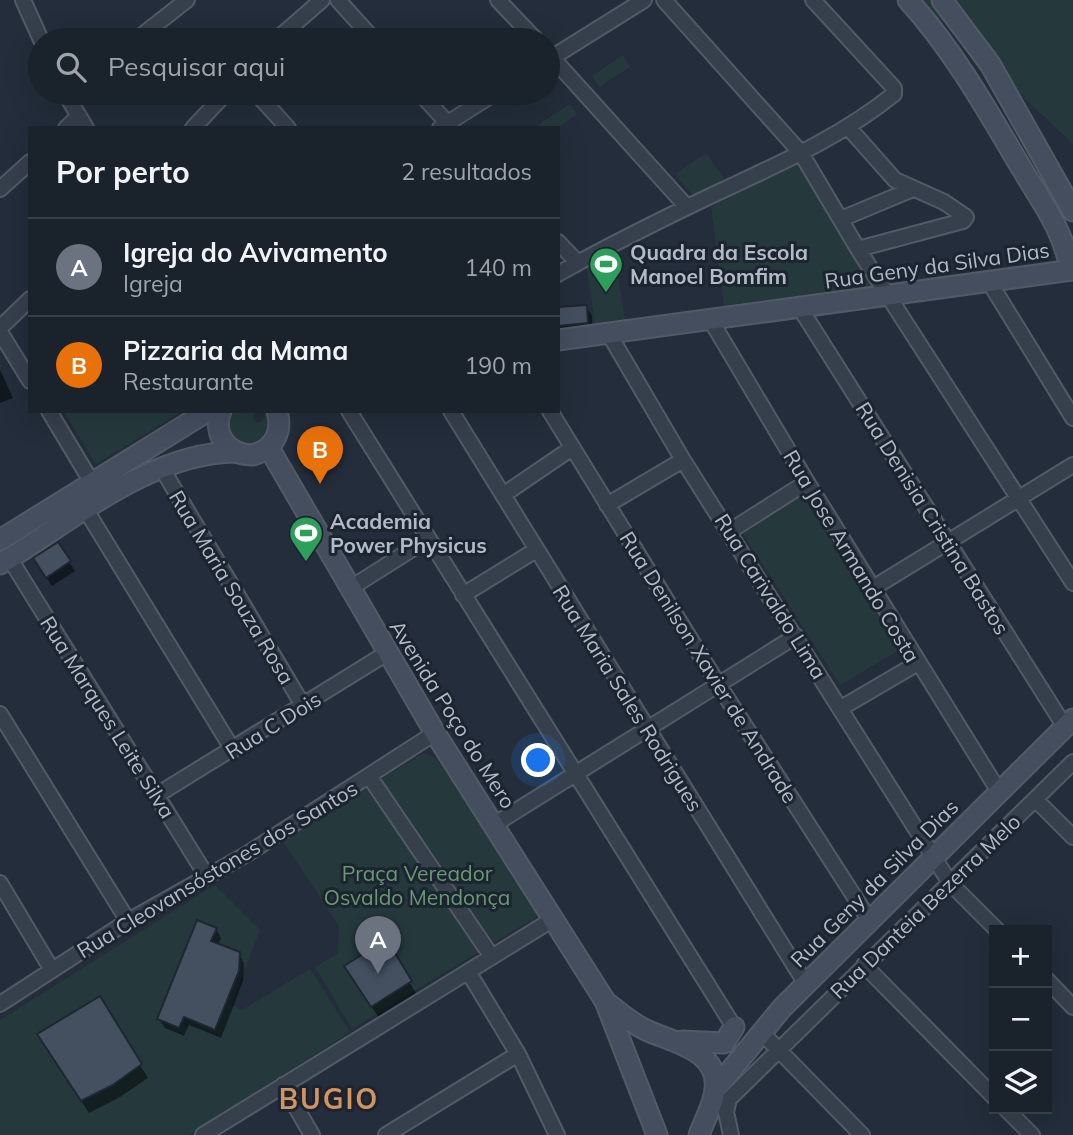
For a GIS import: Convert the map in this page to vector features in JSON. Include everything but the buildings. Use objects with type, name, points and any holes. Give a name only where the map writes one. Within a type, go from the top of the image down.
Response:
[{"type":"main road","points":[[908,0],[936,32],[980,99],[1065,241],[1071,269]]},
{"type":"main road","points":[[942,0],[990,64],[1073,211]]},
{"type":"main road","name":"Rua Geny da Silva Dias","points":[[560,340],[1071,269]]},
{"type":"main road","points":[[0,540],[205,413]]},
{"type":"main road","points":[[221,413],[218,428],[221,438],[235,452]]},
{"type":"main road","points":[[5,561],[161,467],[206,452],[253,455],[268,448],[278,420]]},
{"type":"main road","name":"Avenida Poço do Mero","points":[[268,448],[435,733],[555,918],[605,1001],[657,1135]]},
{"type":"main road","name":"Rua Geny da Silva Dias","points":[[722,1093],[761,1032],[806,984],[935,857],[998,790],[1069,723]]},
{"type":"main road","name":"Avenida Poço do Mero","points":[[605,1001],[637,1025],[678,1041],[703,1056],[722,1093]]},
{"type":"main road","points":[[678,1041],[724,1043],[734,1027]]},
{"type":"main road","points":[[699,1135],[722,1093]]},
{"type":"street","points":[[151,28],[187,0]]},
{"type":"street","points":[[290,28],[322,0]]},
{"type":"street","points":[[338,0],[363,28]]},
{"type":"street","points":[[498,0],[525,28]]},
{"type":"street","points":[[560,50],[644,0]]},
{"type":"street","points":[[664,0],[802,153],[858,249],[1073,583]]},
{"type":"street","points":[[560,273],[687,207],[802,153],[848,127],[895,92],[813,0]]},
{"type":"street","points":[[28,3],[37,28]]},
{"type":"street","points":[[560,69],[687,207]]},
{"type":"street","points":[[73,105],[82,122]]},
{"type":"street","points":[[195,126],[215,105]]},
{"type":"street","points":[[267,105],[286,126]]},
{"type":"street","points":[[430,105],[446,126],[477,105]]},
{"type":"street","points":[[848,127],[889,175],[966,217],[963,221],[858,249]]},
{"type":"street","points":[[0,189],[28,164]]},
{"type":"street","points":[[841,219],[912,189]]},
{"type":"street","points":[[560,244],[578,263]]},
{"type":"street","points":[[988,280],[1073,418]]},
{"type":"street","points":[[28,301],[0,330],[28,378]]},
{"type":"street","name":"Rua Denisia Cristina Bastos","points":[[800,308],[948,542],[1069,723]]},
{"type":"street","name":"Rua Jose Armando Costa","points":[[710,319],[807,482],[998,790]]},
{"type":"street","name":"Rua Carivaldo Lima","points":[[609,334],[683,460],[950,883],[992,925]]},
{"type":"street","points":[[49,413],[92,481],[94,505],[233,750]]},
{"type":"street","points":[[350,413],[734,1027]]},
{"type":"street","name":"Rua Maria Sales Rodrigues","points":[[453,413],[806,984]]},
{"type":"street","name":"Rua Denilson Xavier de Andrade","points":[[551,413],[718,684],[870,921]]},
{"type":"street","points":[[503,495],[572,447]]},
{"type":"street","points":[[607,505],[683,460]]},
{"type":"street","points":[[873,588],[1073,465]]},
{"type":"street","name":"Rua Maria Souza Rosa","points":[[161,467],[304,707]]},
{"type":"street","points":[[730,531],[807,482]]},
{"type":"street","points":[[349,589],[428,539]]},
{"type":"street","points":[[463,595],[536,550]]},
{"type":"street","name":"Rua Marques Leite Silva","points":[[5,561],[157,795],[206,876]]},
{"type":"street","points":[[495,824],[796,636]]},
{"type":"street","name":"Rua C Dois","points":[[157,795],[304,707],[387,653]]},
{"type":"street","points":[[841,708],[918,663]]},
{"type":"street","points":[[0,714],[128,921]]},
{"type":"street","name":"Rua Cleovansóstones dos Santos","points":[[0,1004],[128,921],[206,876],[435,733]]},
{"type":"street","name":"Rua Danteia Bezerra Melo","points":[[722,1093],[779,1051],[863,965],[1073,762]]},
{"type":"street","points":[[369,776],[492,957]]},
{"type":"street","points":[[1035,799],[1073,836]]},
{"type":"street","points":[[0,883],[52,970]]},
{"type":"street","points":[[203,1135],[555,918]]},
{"type":"street","points":[[863,965],[989,1092]]},
{"type":"street","points":[[469,973],[518,1054],[557,1135]]},
{"type":"street","points":[[1052,985],[1073,1007]]},
{"type":"street","points":[[761,1032],[862,1135]]},
{"type":"street","points":[[386,1135],[518,1054]]},
{"type":"street","points":[[283,1085],[312,1135]]},
{"type":"street","points":[[722,1093],[731,1135]]},
{"type":"street","points":[[1011,1114],[1032,1135]]},
{"type":"green space","points":[[901,0],[1073,0],[1073,144],[1001,76],[993,48]]},
{"type":"green space","points":[[623,55],[630,67],[599,87],[592,76]]},
{"type":"green space","points":[[570,104],[577,115],[560,126],[539,124]]},
{"type":"green space","points":[[706,153],[726,181],[692,195],[675,174]]},
{"type":"green space","points":[[806,154],[878,286],[724,306],[711,207]]},
{"type":"green space","name":"Quadra da Escola Manoel Bomfim","points":[[616,265],[625,320],[595,325],[587,268]]},
{"type":"green space","points":[[64,413],[180,413],[96,464]]},
{"type":"green space","points":[[229,413],[255,413],[253,418],[258,423],[263,420],[265,413],[272,413],[274,418],[260,449],[232,444],[226,421]]},
{"type":"green space","points":[[802,495],[901,649],[840,685],[743,534]]},
{"type":"green space","name":"Praça Vereador Osvaldo Mendonça","points":[[424,753],[437,759],[538,906],[536,917],[352,1029],[315,967],[338,953],[339,926],[282,840]]},
{"type":"green space","points":[[215,885],[260,930],[231,1005],[242,1010],[310,969],[350,1032],[188,1135],[0,1135],[0,1020]]},
{"type":"place","name":"Quadra da Escola Manoel Bomfim","points":[[606,294]]},
{"type":"place","name":"Pizzaria da Mama","points":[[320,484]]},
{"type":"place","name":"Academia Power Physicus","points":[[306,563]]},
{"type":"place","name":"Igreja do Avivamento","points":[[378,974]]},
{"type":"district","name":"BUGIO","points":[[329,1098]]}]
